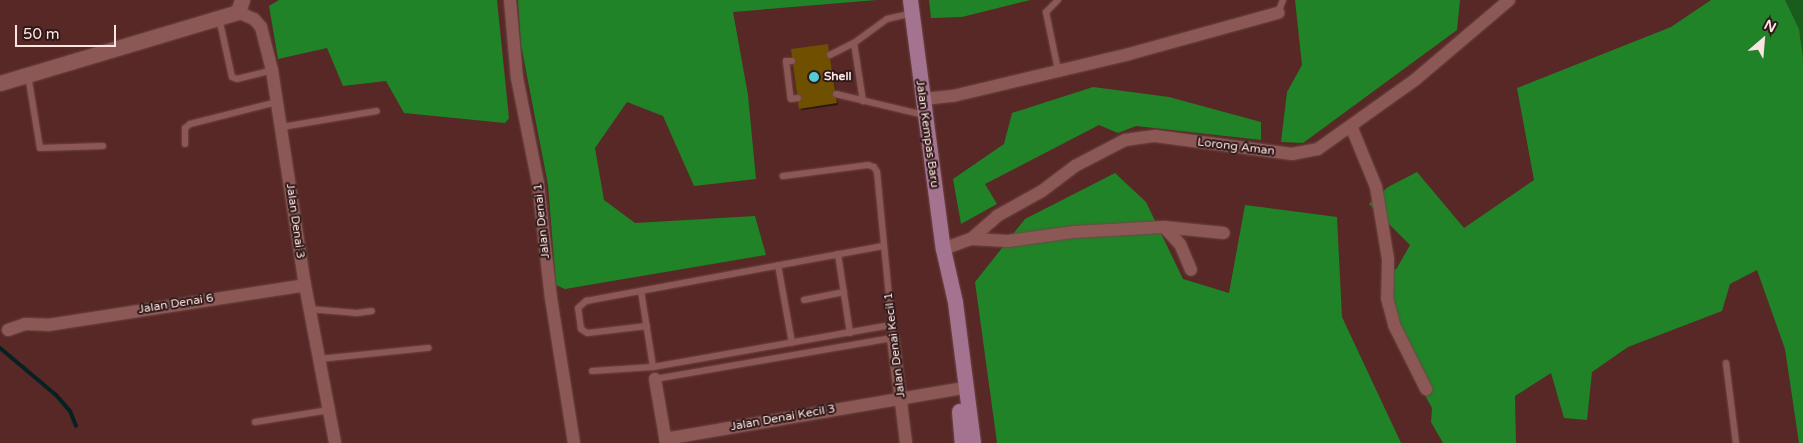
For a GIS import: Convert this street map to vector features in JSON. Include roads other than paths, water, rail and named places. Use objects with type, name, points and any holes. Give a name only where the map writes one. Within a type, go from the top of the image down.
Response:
[{"type":"main road","name":"Jalan Kempas Baru","points":[[911,7],[943,249],[955,302],[973,443]]},
{"type":"main road","name":"Jalan Kempas Baru","points":[[946,268],[945,302],[962,443]]},
{"type":"street","name":"Jalan Denai 1","points":[[510,0],[517,78],[538,183],[550,298],[574,443]]},
{"type":"street","name":"Lorong Aman","points":[[943,249],[971,239],[997,216],[1042,191],[1075,166],[1125,140],[1155,136],[1297,154],[1322,147],[1416,79],[1509,0]]},
{"type":"street","points":[[0,83],[219,18],[240,6]]},
{"type":"street","name":"Jalan Denai 3","points":[[240,6],[261,27],[272,70],[309,309],[335,443]]},
{"type":"street","points":[[923,99],[953,96],[1129,54],[1278,13]]},
{"type":"street","points":[[1351,126],[1376,186],[1388,259],[1387,298],[1394,325],[1426,389]]},
{"type":"street","points":[[971,239],[1008,241],[1164,226],[1224,232]]},
{"type":"street","points":[[1164,226],[1180,244],[1191,270]]},
{"type":"street","name":"Jalan Denai 6","points":[[8,330],[25,324],[48,324],[305,285]]},
{"type":"street","name":"Jalan Denai Kecil 1","points":[[893,332],[906,443]]},
{"type":"street","points":[[654,373],[666,441]]},
{"type":"street","name":"Jalan Denai Kecil 3","points":[[666,441],[956,389]]},
{"type":"lane","points":[[1058,0],[1046,12],[1058,70]]},
{"type":"lane","points":[[1278,13],[1283,0]]},
{"type":"lane","points":[[830,55],[854,43],[887,19],[911,7]]},
{"type":"lane","points":[[219,18],[232,77],[237,79],[272,70]]},
{"type":"lane","points":[[854,43],[863,101]]},
{"type":"lane","points":[[792,61],[786,61],[791,98],[798,98]]},
{"type":"lane","points":[[28,75],[40,148],[103,146]]},
{"type":"lane","points":[[836,94],[924,115]]},
{"type":"lane","points":[[185,144],[184,135],[190,124],[278,102]]},
{"type":"lane","points":[[282,127],[377,111]]},
{"type":"lane","name":"Jalan Denai Kecil 1","points":[[784,176],[868,165],[874,167],[877,172],[893,332]]},
{"type":"lane","points":[[646,326],[591,334],[584,332],[580,325],[578,308],[582,302],[641,290],[883,246]]},
{"type":"lane","points":[[838,254],[850,333]]},
{"type":"lane","points":[[778,266],[792,343]]},
{"type":"lane","points":[[641,290],[654,373]]},
{"type":"lane","points":[[804,300],[844,292]]},
{"type":"lane","points":[[309,309],[357,313],[372,310]]},
{"type":"lane","points":[[654,373],[792,343],[850,333],[893,332]]},
{"type":"lane","points":[[592,371],[654,373],[893,332]]},
{"type":"lane","points":[[318,360],[428,348]]},
{"type":"lane","points":[[1726,363],[1736,443]]},
{"type":"lane","points":[[255,422],[329,410]]},
{"type":"waterway","points":[[0,348],[56,395],[70,411],[76,426]]},
{"type":"place","name":"Shell","points":[[814,77]]}]
